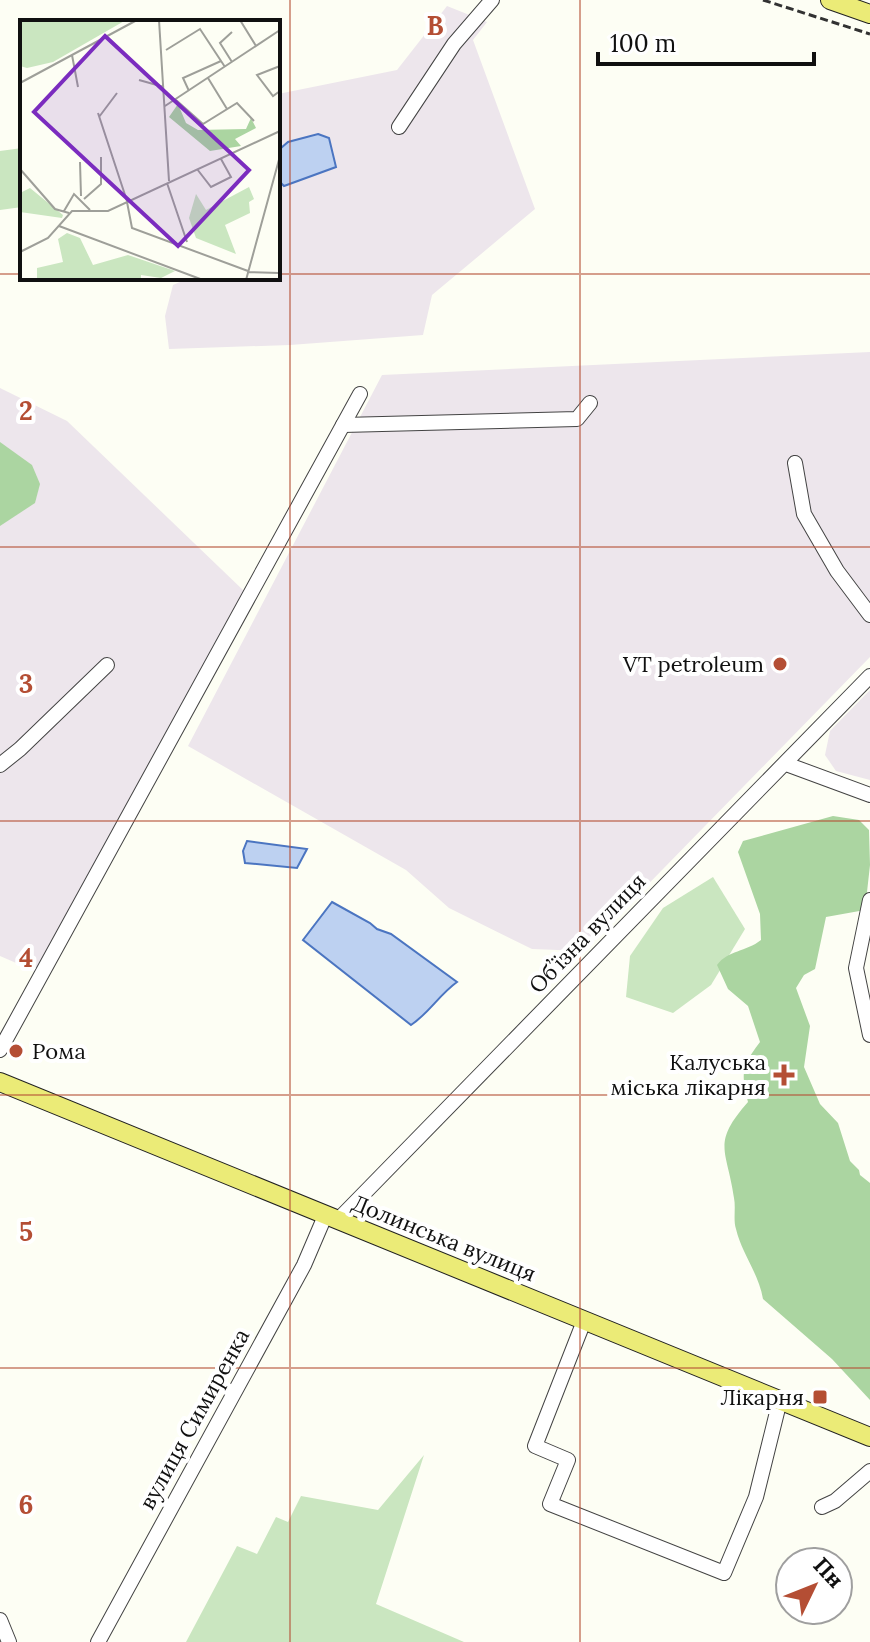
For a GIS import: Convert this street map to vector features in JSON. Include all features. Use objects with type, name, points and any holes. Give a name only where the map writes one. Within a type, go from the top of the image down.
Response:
[{"type":"main road","points":[[830,0],[870,14]]},
{"type":"main road","name":"Долинська вулиця","points":[[0,1082],[870,1437]]},
{"type":"street","points":[[399,127],[454,44],[492,0]]},
{"type":"street","points":[[0,1050],[360,394]]},
{"type":"street","points":[[343,425],[577,419],[590,403]]},
{"type":"street","points":[[795,463],[804,514],[837,571],[870,615]]},
{"type":"street","points":[[0,765],[107,665]]},
{"type":"street","name":"Обʼїзна вулиця","points":[[331,1219],[870,676]]},
{"type":"street","points":[[786,764],[870,795]]},
{"type":"street","points":[[870,900],[856,968],[870,1035]]},
{"type":"street","name":"вулиця Симиренка","points":[[98,1642],[331,1219]]},
{"type":"street","points":[[584,1321],[535,1446],[568,1460],[550,1504],[724,1573],[756,1497],[780,1400]]},
{"type":"street","points":[[822,1507],[835,1501],[870,1471]]},
{"type":"street","points":[[0,1620],[9,1642]]},
{"type":"path","points":[[763,0],[870,34]]},
{"type":"shaded area","points":[[447,6],[487,22],[473,40],[535,209],[432,295],[423,335],[290,345],[169,349],[165,316],[173,285],[184,280],[280,280],[280,94],[397,70]]},
{"type":"shaded area","points":[[870,352],[870,657],[583,951],[532,949],[449,908],[406,870],[188,746],[382,375]]},
{"type":"shaded area","points":[[0,388],[67,421],[245,592],[37,972],[0,956]]},
{"type":"shaded area","points":[[870,690],[870,780],[836,771],[825,755],[830,731]]},
{"type":"green space","points":[[20,148],[20,207],[0,210],[0,151]]},
{"type":"green space","points":[[0,442],[32,465],[40,484],[35,503],[0,526]]},
{"type":"green space","name":"Калуська міська лікарня","points":[[833,816],[859,820],[869,830],[870,865],[865,910],[826,917],[815,969],[804,975],[796,988],[810,1026],[804,1067],[820,1104],[838,1123],[850,1161],[870,1183],[870,1400],[832,1359],[763,1299],[736,1229],[734,1198],[724,1147],[729,1128],[748,1102],[744,1070],[760,1042],[748,1006],[728,989],[717,965],[726,956],[761,940],[760,914],[738,852],[743,841]]},
{"type":"green space","points":[[713,877],[745,929],[711,985],[673,1013],[626,997],[630,956],[663,908]]},
{"type":"green space","points":[[424,1455],[376,1604],[464,1642],[186,1642],[237,1546],[257,1554],[276,1517],[288,1522],[301,1496],[378,1510]]},
{"type":"water","points":[[318,134],[329,138],[336,167],[284,186],[280,182],[281,148],[288,142]]},
{"type":"water","points":[[247,841],[307,849],[297,868],[245,863],[243,851]]},
{"type":"water","points":[[332,902],[391,934],[457,982],[411,1025],[303,940]]},
{"type":"place","name":"VT petroleum","points":[[780,664]]},
{"type":"place","name":"Рома","points":[[16,1051]]},
{"type":"place","name":"Калуська міська лікарня","points":[[784,1075]]},
{"type":"place","name":"Лікарня","points":[[820,1397]]}]
